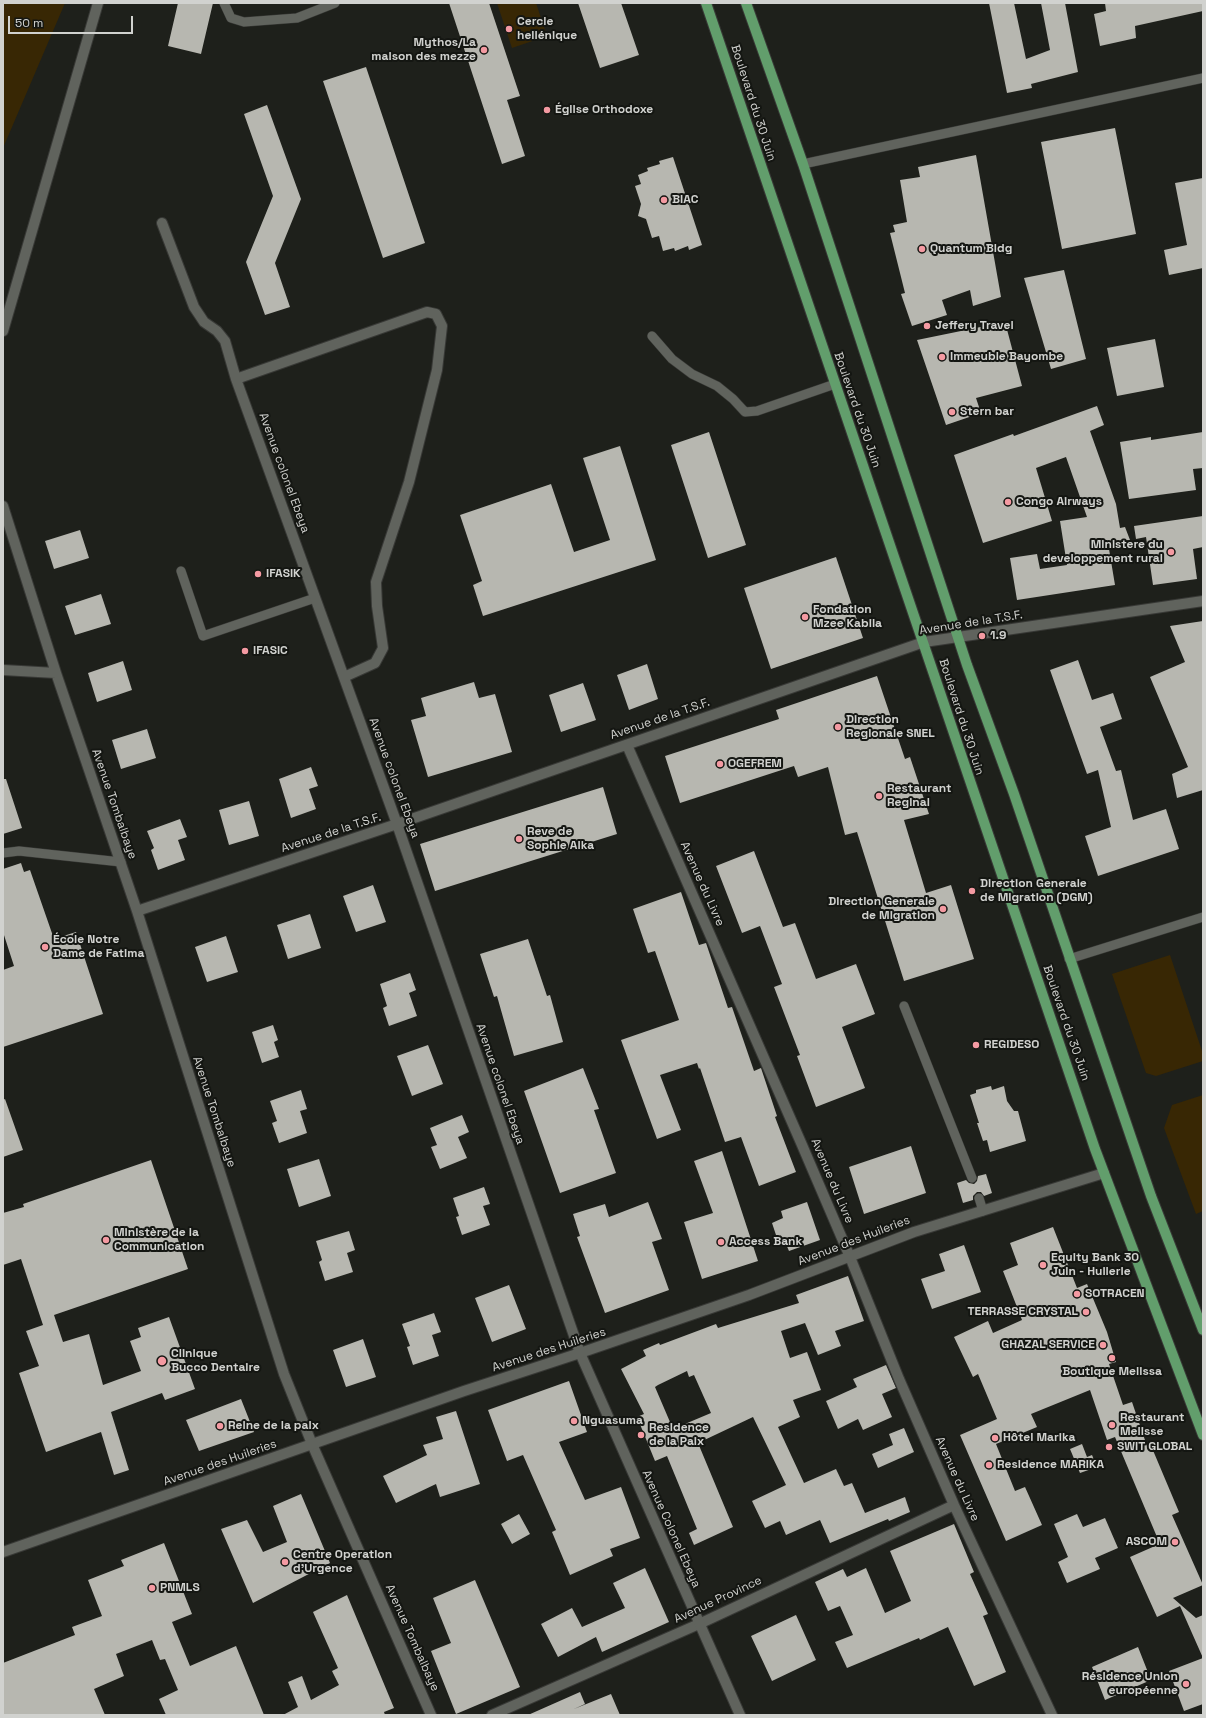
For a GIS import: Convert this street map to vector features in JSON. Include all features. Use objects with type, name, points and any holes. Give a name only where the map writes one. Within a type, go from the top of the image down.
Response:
[{"type":"main road","name":"Boulevard du 30 Juin","points":[[706,3],[924,642],[975,798],[1104,1173],[1203,1434]]},
{"type":"main road","name":"Boulevard du 30 Juin","points":[[746,3],[802,164],[967,665],[1014,794],[1151,1196],[1203,1330]]},
{"type":"street","points":[[3,331],[98,3]]},
{"type":"street","name":"Avenue colonel Ebeya","points":[[162,223],[194,307],[204,322],[217,331],[225,341],[236,379],[397,824],[580,1354]]},
{"type":"street","points":[[236,379],[427,312],[436,314],[442,326],[437,370],[409,482],[376,582],[377,606],[383,648],[375,663],[344,677]]},
{"type":"street","name":"Avenue Tombalbaye","points":[[3,506],[56,673],[137,911],[284,1374],[312,1444],[431,1715]]},
{"type":"street","name":"Avenue de la T.S.F.","points":[[137,911],[397,824],[924,642],[1203,601]]},
{"type":"street","points":[[3,670],[56,673]]},
{"type":"street","name":"Avenue du Livre","points":[[627,745],[850,1257],[899,1379],[954,1505],[1052,1715]]},
{"type":"street","name":"Avenue des Huileries","points":[[3,1552],[464,1391],[580,1354],[749,1295],[914,1232],[1104,1173]]},
{"type":"street","name":"Avenue Colonel Ebeya","points":[[580,1354],[740,1715]]},
{"type":"street","name":"Avenue Province","points":[[492,1715],[699,1624],[954,1505]]},
{"type":"lane","points":[[224,3],[231,18],[244,22],[297,18],[335,3]]},
{"type":"lane","points":[[802,164],[1203,78]]},
{"type":"lane","points":[[652,336],[672,359],[692,374],[717,386],[733,399],[745,412],[757,410],[835,384]]},
{"type":"lane","points":[[181,571],[203,636],[315,598]]},
{"type":"lane","points":[[3,853],[19,851],[120,862]]},
{"type":"lane","points":[[1070,959],[1203,917]]},
{"type":"lane","points":[[904,1006],[972,1178]]},
{"type":"lane","points":[[979,1198],[983,1211]]},
{"type":"shaded area","points":[[3,3],[65,3],[3,148]]},
{"type":"shaded area","points":[[497,3],[536,3],[547,36],[512,48]]},
{"type":"shaded area","points":[[1170,955],[1203,1054],[1203,1061],[1156,1076],[1146,1073],[1112,974]]},
{"type":"shaded area","points":[[1203,1095],[1203,1211],[1196,1214],[1164,1128],[1172,1105]]},
{"type":"building","points":[[178,3],[213,3],[201,54],[168,46]]},
{"type":"building","name":"Mythos/La maison des mezze","points":[[449,3],[489,3],[520,96],[507,100],[525,156],[502,164]]},
{"type":"building","points":[[578,3],[621,3],[639,55],[600,68]]},
{"type":"building","points":[[989,3],[1014,3],[1026,59],[1050,50],[1041,3],[1065,3],[1078,72],[1031,84],[1032,88],[1007,93]]},
{"type":"building","points":[[1105,3],[1203,3],[1203,11],[1135,26],[1136,38],[1100,46],[1094,14],[1106,11]]},
{"type":"building","points":[[366,67],[425,243],[383,258],[323,81]]},
{"type":"building","points":[[267,105],[301,199],[275,263],[290,307],[265,315],[246,262],[273,196],[244,114]]},
{"type":"building","points":[[1115,128],[1136,234],[1062,249],[1041,142]]},
{"type":"building","points":[[976,155],[1001,297],[973,306],[970,290],[942,300],[947,315],[912,326],[901,294],[905,293],[890,233],[895,232],[893,225],[907,222],[900,180],[920,177],[918,167]]},
{"type":"building","points":[[673,157],[702,245],[689,250],[688,246],[675,251],[674,248],[663,251],[659,236],[652,238],[646,219],[638,216],[641,204],[635,186],[641,184],[638,175],[648,171],[647,168],[660,164],[659,161]]},
{"type":"building","points":[[1203,178],[1203,268],[1169,275],[1164,250],[1187,245],[1175,183]]},
{"type":"building","points":[[1064,270],[1086,359],[1051,369],[1024,278]]},
{"type":"building","points":[[1005,322],[1022,386],[976,398],[981,413],[946,425],[917,340]]},
{"type":"building","points":[[1155,339],[1164,387],[1117,396],[1107,348]]},
{"type":"building","points":[[1097,406],[1104,425],[1090,431],[1116,504],[1120,528],[1125,527],[1130,540],[1108,543],[1115,585],[1017,600],[1010,558],[1037,554],[1040,569],[1067,565],[1060,521],[1087,517],[1066,457],[1036,468],[1052,521],[983,543],[954,455],[1013,434],[1014,436]]},
{"type":"building","points":[[709,432],[746,545],[708,558],[671,445]]},
{"type":"building","points":[[1203,432],[1203,468],[1193,469],[1196,490],[1129,499],[1120,442],[1151,437],[1151,440]]},
{"type":"building","points":[[620,446],[656,560],[483,616],[473,585],[482,581],[460,515],[551,484],[574,552],[610,540],[583,458]]},
{"type":"building","name":"Ministere du developpement rural","points":[[1203,516],[1203,547],[1193,549],[1197,579],[1153,585],[1146,537],[1136,539],[1134,526]]},
{"type":"building","points":[[80,530],[89,558],[54,569],[45,541]]},
{"type":"building","name":"Fondation Mzee Kabila","points":[[836,557],[863,638],[771,669],[744,588]]},
{"type":"building","points":[[101,594],[111,624],[75,635],[65,606]]},
{"type":"building","points":[[1203,621],[1203,790],[1177,798],[1172,774],[1188,767],[1150,677],[1185,662],[1170,626]]},
{"type":"building","points":[[1078,660],[1092,700],[1113,693],[1122,719],[1100,727],[1116,771],[1121,770],[1133,820],[1166,809],[1179,849],[1098,876],[1085,836],[1111,827],[1098,770],[1087,774],[1050,670]]},
{"type":"building","points":[[123,661],[132,690],[97,702],[88,673]]},
{"type":"building","points":[[647,664],[658,699],[629,710],[617,675]]},
{"type":"building","points":[[877,676],[905,759],[910,757],[929,814],[904,820],[926,893],[951,885],[974,959],[904,981],[857,832],[845,835],[828,767],[798,777],[794,766],[680,803],[665,756],[779,719],[776,710]]},
{"type":"building","points":[[474,682],[479,698],[495,694],[512,752],[428,777],[411,720],[426,716],[421,698]]},
{"type":"building","points":[[583,683],[596,720],[561,732],[549,695]]},
{"type":"building","points":[[147,729],[156,758],[121,769],[112,740]]},
{"type":"building","points":[[311,767],[318,786],[309,789],[316,809],[291,818],[279,779]]},
{"type":"building","points":[[3,779],[6,779],[22,828],[3,834]]},
{"type":"building","name":"Reve de Sophie Alka","points":[[603,787],[617,834],[435,891],[420,844]]},
{"type":"building","points":[[249,801],[259,836],[229,845],[219,810]]},
{"type":"building","points":[[180,819],[187,837],[178,840],[185,860],[158,870],[151,850],[154,848],[147,831]]},
{"type":"building","points":[[754,851],[783,927],[795,923],[816,979],[856,964],[875,1014],[842,1027],[865,1088],[816,1107],[797,1056],[800,1055],[774,987],[782,984],[760,926],[742,933],[716,866]]},
{"type":"building","name":"École Notre Dame de Fatima","points":[[21,863],[24,872],[30,870],[54,939],[76,932],[103,1014],[3,1047],[3,970],[14,966],[3,932],[3,869]]},
{"type":"building","points":[[373,885],[386,922],[356,932],[343,896]]},
{"type":"building","points":[[681,892],[699,945],[706,943],[728,1008],[732,1007],[754,1071],[761,1068],[777,1116],[775,1117],[796,1172],[759,1186],[741,1137],[725,1142],[697,1063],[660,1075],[681,1130],[657,1139],[621,1040],[679,1020],[655,951],[648,953],[633,909]]},
{"type":"building","points":[[310,914],[321,948],[288,959],[277,925]]},
{"type":"building","points":[[226,936],[238,972],[207,982],[195,947]]},
{"type":"building","points":[[528,939],[547,996],[550,995],[563,1042],[514,1056],[497,996],[494,997],[480,954]]},
{"type":"building","points":[[410,973],[416,990],[409,993],[417,1016],[389,1026],[383,1008],[387,1006],[380,984]]},
{"type":"building","points":[[273,1025],[278,1040],[274,1042],[279,1057],[262,1063],[252,1032]]},
{"type":"building","points":[[428,1045],[443,1084],[412,1096],[397,1056]]},
{"type":"building","points":[[583,1068],[599,1109],[594,1110],[616,1173],[560,1193],[524,1091]]},
{"type":"building","points":[[991,1086],[992,1090],[1004,1086],[1007,1101],[1014,1111],[1018,1111],[1026,1141],[990,1152],[987,1140],[983,1141],[970,1095],[976,1093],[976,1090]]},
{"type":"building","points":[[301,1090],[307,1109],[300,1111],[307,1133],[279,1143],[272,1123],[277,1121],[270,1101]]},
{"type":"building","points":[[5,1099],[23,1150],[3,1157],[3,1100]]},
{"type":"building","points":[[462,1115],[469,1132],[458,1137],[467,1158],[440,1169],[431,1147],[437,1145],[430,1128]]},
{"type":"building","points":[[911,1146],[926,1193],[864,1214],[849,1167]]},
{"type":"building","name":"Access Bank","points":[[722,1151],[758,1261],[702,1279],[684,1222],[713,1213],[694,1161]]},
{"type":"building","points":[[319,1159],[331,1196],[299,1207],[287,1169]]},
{"type":"building","points":[[151,1160],[188,1269],[54,1315],[63,1342],[89,1334],[103,1385],[141,1371],[130,1341],[141,1337],[138,1328],[169,1317],[195,1389],[165,1400],[162,1393],[111,1412],[129,1470],[114,1475],[101,1432],[46,1452],[19,1373],[39,1366],[26,1331],[43,1325],[21,1259],[3,1265],[3,1213],[24,1207],[23,1204]]},
{"type":"building","points":[[986,1174],[992,1193],[984,1196],[981,1192],[977,1192],[973,1196],[973,1200],[963,1203],[957,1183],[966,1180],[969,1183],[974,1184],[977,1181],[978,1176]]},
{"type":"building","points":[[484,1187],[490,1204],[483,1206],[490,1225],[462,1235],[456,1217],[459,1216],[453,1198]]},
{"type":"building","points":[[648,1202],[662,1239],[652,1242],[669,1290],[605,1313],[577,1237],[580,1236],[573,1214],[605,1204],[609,1217]]},
{"type":"building","points":[[807,1202],[820,1240],[789,1251],[785,1242],[779,1244],[772,1223],[783,1218],[781,1211]]},
{"type":"building","points":[[1053,1227],[1077,1288],[1087,1284],[1107,1332],[1116,1362],[1109,1364],[1123,1405],[1132,1402],[1148,1449],[1152,1448],[1179,1512],[1172,1515],[1203,1585],[1173,1598],[1196,1618],[1203,1615],[1203,1658],[1180,1606],[1157,1617],[1130,1557],[1155,1546],[1152,1539],[1157,1537],[1115,1437],[1107,1440],[1090,1390],[1031,1414],[1037,1427],[996,1444],[1015,1491],[1025,1487],[1042,1525],[1006,1541],[960,1435],[997,1419],[978,1374],[973,1377],[954,1337],[988,1321],[993,1333],[1022,1320],[1003,1271],[1018,1265],[1010,1243]]},
{"type":"building","points":[[349,1231],[355,1250],[347,1253],[353,1272],[325,1281],[319,1262],[322,1260],[316,1241]]},
{"type":"building","points":[[964,1245],[981,1292],[932,1309],[921,1279],[945,1271],[939,1254]]},
{"type":"building","points":[[848,1276],[864,1321],[835,1331],[841,1346],[818,1355],[805,1323],[781,1331],[790,1358],[807,1352],[821,1390],[793,1400],[800,1417],[778,1427],[804,1483],[836,1469],[844,1486],[852,1483],[865,1513],[905,1497],[910,1512],[889,1521],[888,1519],[830,1543],[820,1520],[786,1535],[780,1521],[765,1528],[752,1501],[786,1485],[753,1417],[698,1443],[733,1527],[694,1545],[689,1533],[697,1529],[667,1456],[655,1461],[637,1417],[644,1414],[621,1369],[646,1356],[643,1350],[659,1343],[660,1345],[716,1324],[718,1328],[799,1303],[796,1295]],"holes":[[[687,1371],[689,1377],[694,1375],[711,1413],[673,1429],[655,1387]]]},
{"type":"building","points":[[509,1285],[526,1329],[492,1342],[475,1298]]},
{"type":"building","points":[[434,1313],[441,1332],[432,1335],[439,1356],[413,1365],[407,1347],[410,1346],[402,1324]]},
{"type":"building","points":[[363,1339],[376,1377],[346,1387],[333,1350]]},
{"type":"building","points":[[886,1365],[896,1388],[882,1394],[892,1417],[863,1430],[858,1419],[838,1429],[826,1401],[857,1387],[853,1379]]},
{"type":"building","points":[[569,1381],[587,1432],[559,1442],[585,1500],[621,1487],[640,1538],[610,1549],[613,1556],[570,1575],[552,1532],[556,1530],[523,1455],[507,1461],[488,1410]]},
{"type":"building","name":"Reine de la paix","points":[[241,1399],[254,1432],[199,1451],[186,1420]]},
{"type":"building","points":[[456,1411],[480,1484],[440,1497],[436,1484],[396,1503],[383,1476],[427,1455],[423,1445],[443,1439],[436,1417]]},
{"type":"building","points":[[904,1428],[914,1452],[878,1468],[872,1454],[893,1445],[889,1434]]},
{"type":"building","points":[[1082,1444],[1087,1457],[1092,1455],[1097,1467],[1080,1473],[1070,1449]]},
{"type":"building","points":[[301,1494],[330,1563],[253,1603],[221,1529],[247,1520],[263,1552],[287,1542],[273,1506]]},
{"type":"building","points":[[519,1514],[530,1534],[512,1544],[501,1524]]},
{"type":"building","points":[[1077,1514],[1083,1527],[1105,1518],[1118,1548],[1095,1558],[1100,1569],[1067,1583],[1058,1562],[1068,1557],[1054,1524]]},
{"type":"building","points":[[954,1524],[974,1572],[970,1574],[988,1614],[983,1616],[1006,1672],[974,1686],[948,1627],[920,1640],[919,1638],[847,1668],[835,1642],[853,1635],[840,1606],[828,1611],[815,1582],[843,1569],[847,1577],[866,1568],[885,1613],[911,1601],[890,1551]]},
{"type":"building","points":[[164,1543],[192,1614],[172,1622],[190,1666],[236,1646],[264,1715],[166,1715],[159,1699],[178,1690],[165,1659],[160,1660],[152,1640],[116,1654],[124,1676],[94,1689],[105,1715],[3,1715],[3,1663],[75,1635],[72,1627],[102,1616],[88,1580],[124,1566],[121,1560]]},
{"type":"building","points":[[645,1568],[669,1622],[602,1652],[596,1637],[558,1657],[541,1624],[572,1608],[582,1627],[625,1608],[613,1583]]},
{"type":"building","points":[[475,1580],[520,1687],[456,1714],[431,1651],[451,1643],[433,1598]]},
{"type":"building","points":[[347,1595],[394,1708],[384,1712],[385,1715],[283,1715],[298,1707],[288,1682],[302,1676],[311,1700],[339,1685],[332,1671],[338,1668],[313,1612]]},
{"type":"building","points":[[796,1615],[816,1660],[772,1681],[751,1636]]},
{"type":"building","points":[[1138,1647],[1151,1680],[1105,1700],[1092,1667]]},
{"type":"building","name":"Résidence Union européenne","points":[[1203,1658],[1203,1704],[1184,1711],[1169,1671]]},
{"type":"building","points":[[580,1692],[585,1704],[574,1709],[611,1694],[620,1715],[528,1715]]},
{"type":"place","name":"Cercle hellénique","points":[[509,29]]},
{"type":"place","name":"Mythos/La maison des mezze","points":[[484,50]]},
{"type":"place","name":"Église Orthodoxe","points":[[547,110]]},
{"type":"place","name":"BIAC","points":[[664,200]]},
{"type":"place","name":"Quantum Bldg","points":[[922,249]]},
{"type":"place","name":"Jeffery Travel","points":[[927,326]]},
{"type":"place","name":"Immeuble Bayombe","points":[[942,357]]},
{"type":"place","name":"Stern bar","points":[[952,412]]},
{"type":"place","name":"Congo Airways","points":[[1008,502]]},
{"type":"place","name":"Ministere du developpement rural","points":[[1171,552]]},
{"type":"place","name":"IFASIK","points":[[258,574]]},
{"type":"place","name":"Fondation Mzee Kabila","points":[[805,617]]},
{"type":"place","name":"1.9","points":[[982,636]]},
{"type":"place","name":"IFASIC","points":[[245,651]]},
{"type":"place","name":"Direction Regionale SNEL","points":[[838,727]]},
{"type":"place","name":"OGEFREM","points":[[720,764]]},
{"type":"place","name":"Restaurant Reginal","points":[[879,796]]},
{"type":"place","name":"Reve de Sophie Alka","points":[[519,839]]},
{"type":"place","name":"Direction Generale de Migration (DGM)","points":[[972,891]]},
{"type":"place","name":"Direction Generale de Migration","points":[[943,909]]},
{"type":"place","name":"École Notre Dame de Fatima","points":[[45,947]]},
{"type":"place","name":"REGIDESO","points":[[976,1045]]},
{"type":"place","name":"Ministère de la Communication","points":[[106,1240]]},
{"type":"place","name":"Access Bank","points":[[721,1242]]},
{"type":"place","name":"Equity Bank 30 Juin - Huilerie","points":[[1043,1265]]},
{"type":"place","name":"SOTRACEN","points":[[1077,1294]]},
{"type":"place","name":"TERRASSE CRYSTAL","points":[[1086,1312]]},
{"type":"place","name":"GHAZAL SERVICE","points":[[1103,1345]]},
{"type":"place","name":"Boutique Melissa","points":[[1112,1358]]},
{"type":"place","name":"Clinique Bucco Dentaire","points":[[162,1361]]},
{"type":"place","name":"Nguasuma","points":[[574,1421]]},
{"type":"place","name":"Restaurant Melisse","points":[[1112,1425]]},
{"type":"place","name":"Reine de la paix","points":[[220,1426]]},
{"type":"place","name":"Residence de la Paix","points":[[641,1435]]},
{"type":"place","name":"Hôtel Marika","points":[[995,1438]]},
{"type":"place","name":"SWIT GLOBAL","points":[[1109,1447]]},
{"type":"place","name":"Residence MARIKA","points":[[989,1465]]},
{"type":"place","name":"ASCOM","points":[[1175,1542]]},
{"type":"place","name":"Centre Operation d'Urgence","points":[[285,1562]]},
{"type":"place","name":"PNMLS","points":[[152,1588]]},
{"type":"place","name":"Résidence Union européenne","points":[[1186,1684]]}]
